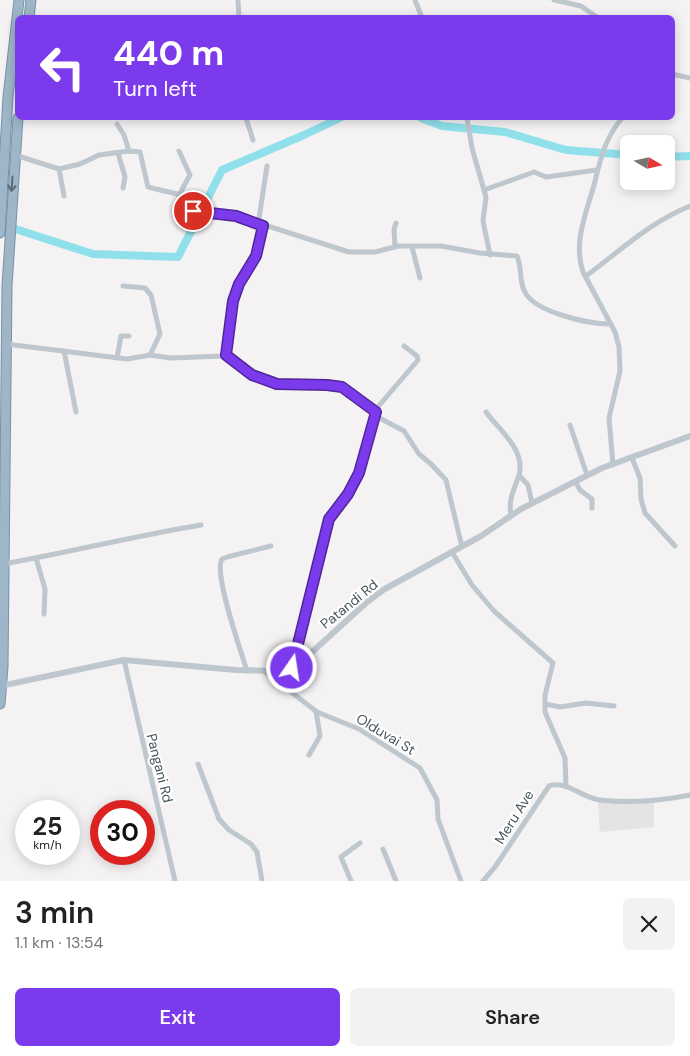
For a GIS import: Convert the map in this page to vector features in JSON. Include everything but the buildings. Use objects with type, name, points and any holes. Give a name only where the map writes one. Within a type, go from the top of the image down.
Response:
[{"type":"highway","points":[[17,15],[19,0]]},
{"type":"highway","points":[[29,15],[31,0]]},
{"type":"highway","points":[[0,233],[8,97],[15,35]]},
{"type":"highway","points":[[0,704],[4,564],[2,471],[6,286],[18,120]]},
{"type":"street","points":[[238,0],[239,15]]},
{"type":"street","points":[[415,0],[421,15]]},
{"type":"street","points":[[554,0],[581,6],[594,15]]},
{"type":"street","points":[[675,75],[690,78]]},
{"type":"street","points":[[247,120],[253,140]]},
{"type":"street","points":[[467,120],[472,148],[484,190],[486,203],[483,221],[490,255]]},
{"type":"street","points":[[613,465],[609,418],[620,366],[618,339],[580,262],[579,240],[602,149],[621,120]]},
{"type":"street","points":[[117,124],[124,135],[129,151]]},
{"type":"street","points":[[14,155],[58,169],[80,164],[100,155],[129,151],[142,153],[148,187],[179,194],[193,211],[236,216],[338,250],[366,253],[395,247],[441,246],[490,255],[518,256],[524,291],[540,305],[586,322],[609,324]]},
{"type":"street","points":[[179,151],[190,175],[179,194]]},
{"type":"street","points":[[118,153],[124,177],[123,188]]},
{"type":"street","points":[[226,355],[233,301],[239,284],[256,256],[267,166]]},
{"type":"street","points":[[58,169],[64,196]]},
{"type":"street","points":[[484,190],[534,172],[546,177],[597,170]]},
{"type":"street","points":[[586,276],[618,253],[634,237],[690,206]]},
{"type":"street","points":[[395,247],[394,229],[396,223]]},
{"type":"street","points":[[376,247],[386,249]]},
{"type":"street","points":[[412,247],[420,278]]},
{"type":"street","points":[[123,286],[145,288],[151,295],[160,334],[150,355]]},
{"type":"street","points":[[117,358],[121,336],[129,336]]},
{"type":"street","points":[[6,344],[117,358],[150,355],[179,358],[226,355],[252,375],[277,384],[342,387],[375,414],[404,431],[419,454],[446,480],[462,547]]},
{"type":"street","points":[[292,668],[329,519],[348,494],[359,473],[375,414],[418,360],[417,356],[404,346]]},
{"type":"street","points":[[64,351],[76,412]]},
{"type":"street","points":[[486,412],[516,450],[519,475],[510,500],[511,516]]},
{"type":"street","points":[[570,425],[586,475]]},
{"type":"street","name":"Patandi Rd","points":[[2,686],[124,660],[264,672],[292,668],[311,654],[366,603],[462,547],[532,503],[586,475],[690,436]]},
{"type":"street","points":[[632,458],[642,484],[641,499],[644,513],[675,546]]},
{"type":"street","points":[[519,475],[528,485],[532,503]]},
{"type":"street","points":[[575,481],[580,490],[592,499],[592,508]]},
{"type":"street","points":[[4,564],[147,534],[201,525]]},
{"type":"street","points":[[246,671],[223,587],[220,565],[222,559],[227,557],[271,546]]},
{"type":"street","points":[[452,552],[472,585],[494,611],[553,663],[545,704],[546,717],[565,758],[566,787],[601,800],[665,800],[690,795]]},
{"type":"street","points":[[36,558],[45,589],[44,614]]},
{"type":"street","name":"Pangani Rd","points":[[124,660],[175,881]]},
{"type":"street","name":"Olduvai St","points":[[264,672],[316,711],[359,729],[420,768],[437,800],[440,824],[461,881]]},
{"type":"street","points":[[545,704],[558,707],[586,703],[614,706]]},
{"type":"street","points":[[309,755],[320,736],[316,711]]},
{"type":"street","points":[[198,764],[219,819],[229,830],[251,844],[257,852],[262,881]]},
{"type":"street","name":"Meru Ave","points":[[483,881],[546,788],[552,785],[566,787]]},
{"type":"street","points":[[351,881],[341,856],[360,843]]},
{"type":"street","points":[[383,849],[396,881]]},
{"type":"street","points":[[487,876],[492,881]]},
{"type":"shaded area","points":[[598,802],[654,802],[654,827],[600,832]]},
{"type":"waterway","points":[[0,224],[93,254],[178,257],[222,170],[336,120]]},
{"type":"waterway","points":[[426,120],[442,126],[505,132],[566,150],[620,154]]},
{"type":"waterway","points":[[675,157],[690,156]]},
{"type":"route","points":[[193,211],[236,216],[263,226],[256,256],[239,284],[233,301],[226,355],[252,375],[277,384],[342,387],[376,412],[359,473],[348,494],[329,519],[304,612],[292,668]]}]
